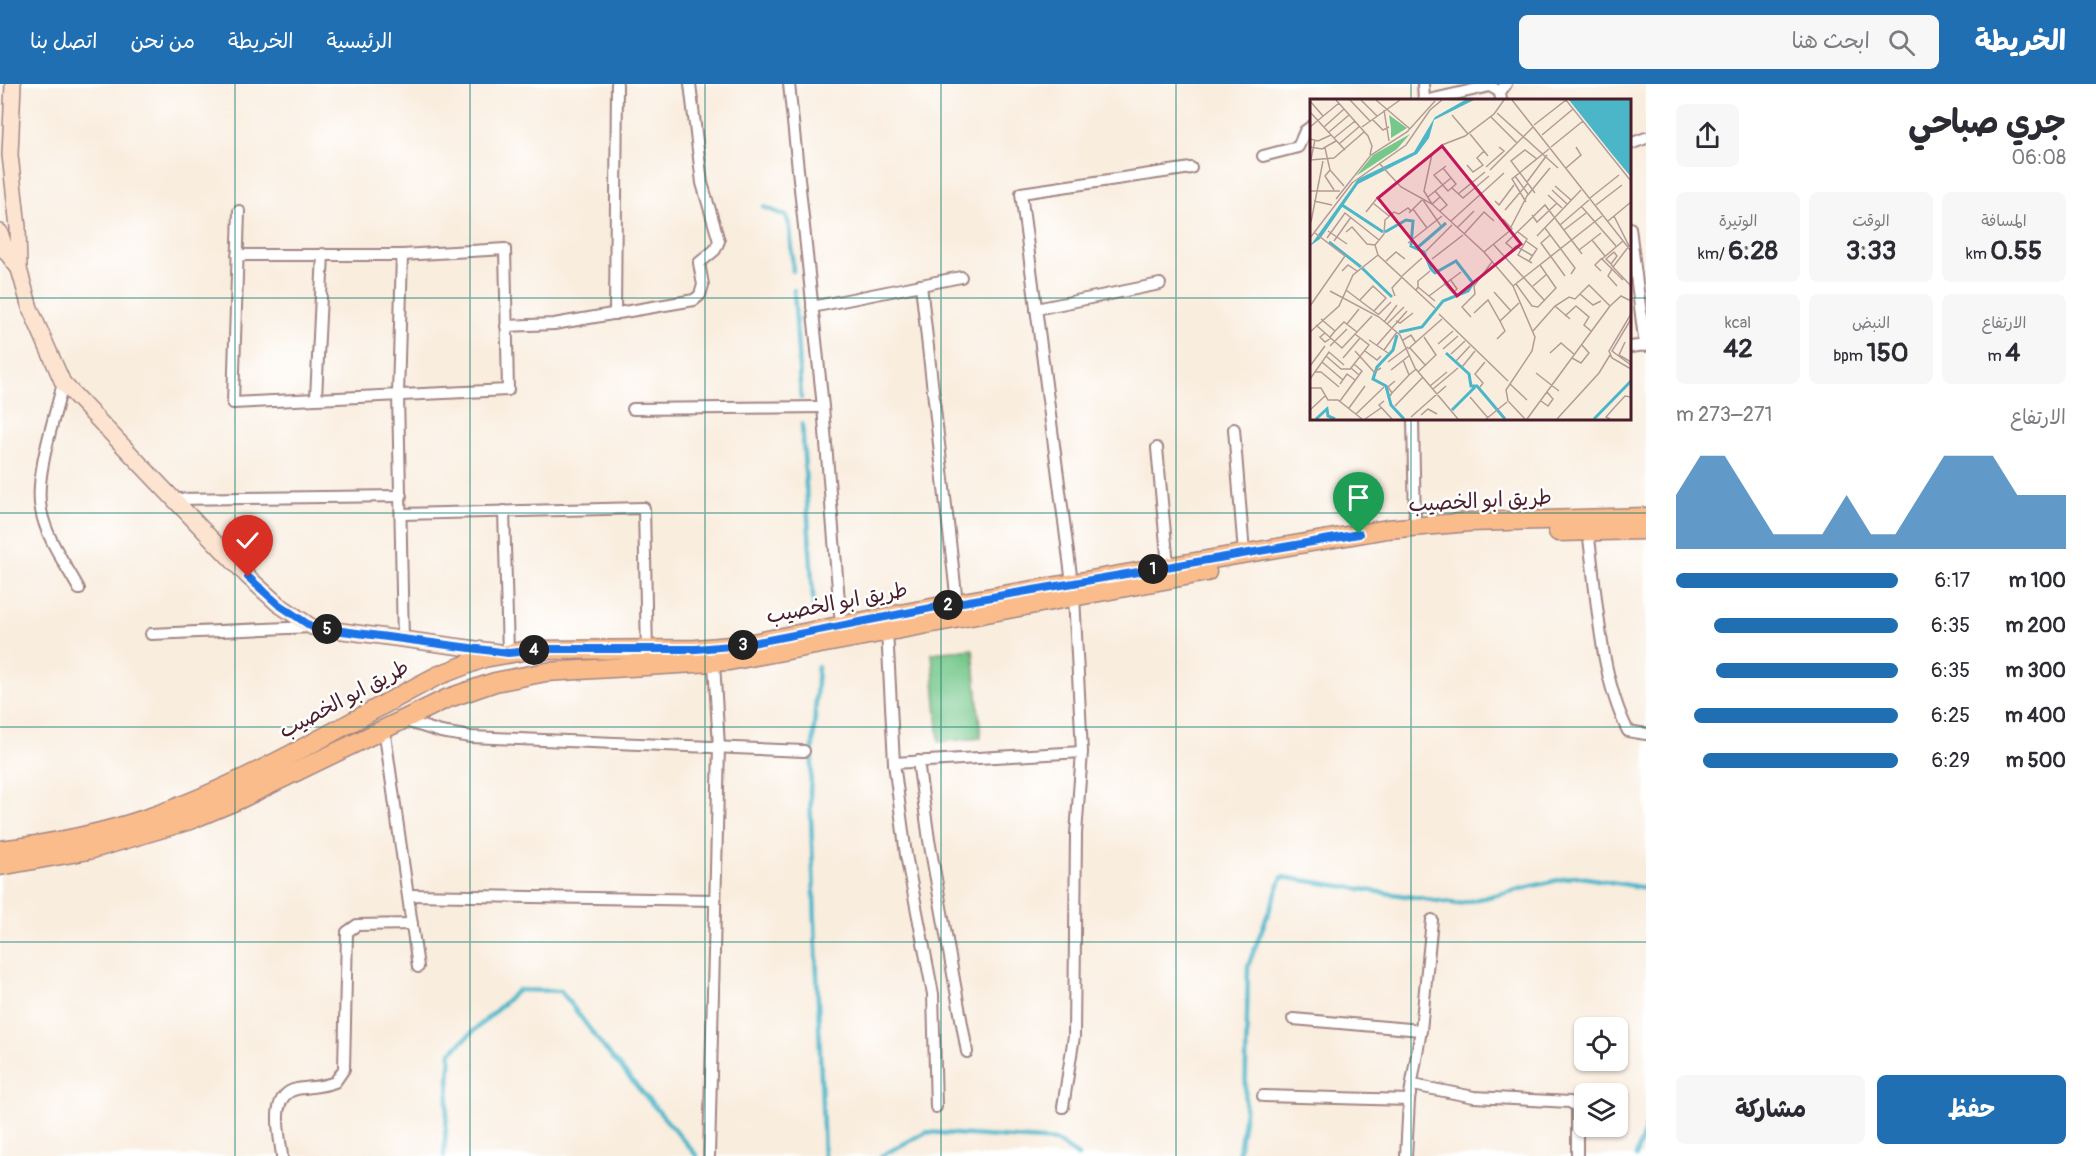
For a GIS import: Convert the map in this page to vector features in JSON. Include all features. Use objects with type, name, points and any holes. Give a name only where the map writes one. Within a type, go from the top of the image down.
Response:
[{"type":"main road","name":"طريق ابو الخصيب","points":[[0,866],[123,842],[190,820],[235,791],[437,675],[476,661],[508,653],[550,649],[714,663],[887,630],[1168,566],[1415,526],[1646,517]]},
{"type":"main road","name":"طريق ابو الخصيب","points":[[0,850],[52,843],[119,828],[184,805],[235,791],[470,689],[520,676],[726,647],[957,603],[1073,589],[1397,539],[1483,534],[1646,530]]},
{"type":"street","points":[[13,84],[10,155],[18,227],[19,269],[30,308],[63,383],[263,591],[312,627]]},
{"type":"street","points":[[615,314],[617,84]]},
{"type":"street","points":[[506,326],[554,324],[697,298],[702,289],[699,263],[717,246],[718,236],[702,183],[690,84]]},
{"type":"street","points":[[789,84],[823,407],[842,626]]},
{"type":"street","points":[[1423,84],[1425,99]]},
{"type":"street","points":[[1433,99],[1490,86],[1502,92]]},
{"type":"street","points":[[1263,156],[1298,147],[1305,131],[1310,127]]},
{"type":"street","points":[[1631,143],[1646,138]]},
{"type":"street","points":[[1063,1107],[1074,1036],[1076,834],[1082,752],[1073,589],[1021,193],[1191,168]]},
{"type":"street","points":[[237,255],[402,255],[505,249],[508,390],[233,403],[238,211]]},
{"type":"street","points":[[0,232],[6,252],[19,269]]},
{"type":"street","points":[[1631,243],[1645,346]]},
{"type":"street","points":[[316,398],[323,254]]},
{"type":"street","points":[[402,255],[398,394],[403,640]]},
{"type":"street","points":[[812,307],[961,277]]},
{"type":"street","points":[[1036,309],[1160,284]]},
{"type":"street","points":[[921,285],[957,603]]},
{"type":"street","points":[[63,383],[41,476],[39,499],[44,522],[79,589]]},
{"type":"street","points":[[633,409],[823,407]]},
{"type":"street","points":[[1413,420],[1415,526]]},
{"type":"street","points":[[1234,429],[1244,553]]},
{"type":"street","points":[[1157,448],[1168,566]]},
{"type":"street","points":[[175,499],[401,496]]},
{"type":"street","points":[[402,514],[644,508],[647,657]]},
{"type":"street","points":[[151,634],[312,627],[508,653],[504,511]]},
{"type":"street","points":[[1588,531],[1608,673],[1619,714],[1628,731],[1646,734]]},
{"type":"street","points":[[887,630],[894,763],[906,855],[933,994],[936,1107]]},
{"type":"street","points":[[709,1156],[719,747],[714,663]]},
{"type":"street","points":[[400,720],[441,732],[471,737],[804,751]]},
{"type":"street","points":[[384,728],[418,967]]},
{"type":"street","points":[[894,763],[1082,752]]},
{"type":"street","points":[[918,761],[929,840],[967,1052]]},
{"type":"street","points":[[409,895],[715,900]]},
{"type":"street","points":[[1406,1156],[1409,1100],[1421,1030],[1432,920]]},
{"type":"street","points":[[282,1156],[278,1107],[283,1096],[294,1090],[330,1084],[339,1079],[344,1069],[347,932],[357,925],[412,924]]},
{"type":"street","points":[[1293,1019],[1421,1030]]},
{"type":"street","points":[[1413,1085],[1474,1098],[1570,1102],[1577,1107],[1577,1156]]},
{"type":"street","points":[[1263,1096],[1409,1100]]},
{"type":"green space","points":[[973,649],[981,738],[939,742],[932,653]]},
{"type":"waterway","points":[[764,207],[786,216],[790,227],[793,271]]},
{"type":"waterway","points":[[794,290],[801,398]]},
{"type":"waterway","points":[[802,424],[814,611]]},
{"type":"waterway","points":[[818,666],[810,792],[824,1156]]},
{"type":"waterway","points":[[1238,1156],[1245,1113],[1248,966],[1282,877],[1458,904],[1575,876],[1646,888]]},
{"type":"waterway","points":[[444,1156],[451,1052],[518,990],[561,991],[604,1048],[697,1156]]},
{"type":"waterway","points":[[1636,1156],[1646,1127]]},
{"type":"waterway","points":[[881,1156],[926,1132],[1056,1141],[1078,1156]]},
{"type":"route","points":[[248,577],[278,604],[312,627],[508,653],[550,649],[696,649],[742,645],[957,603],[1359,534]]}]
